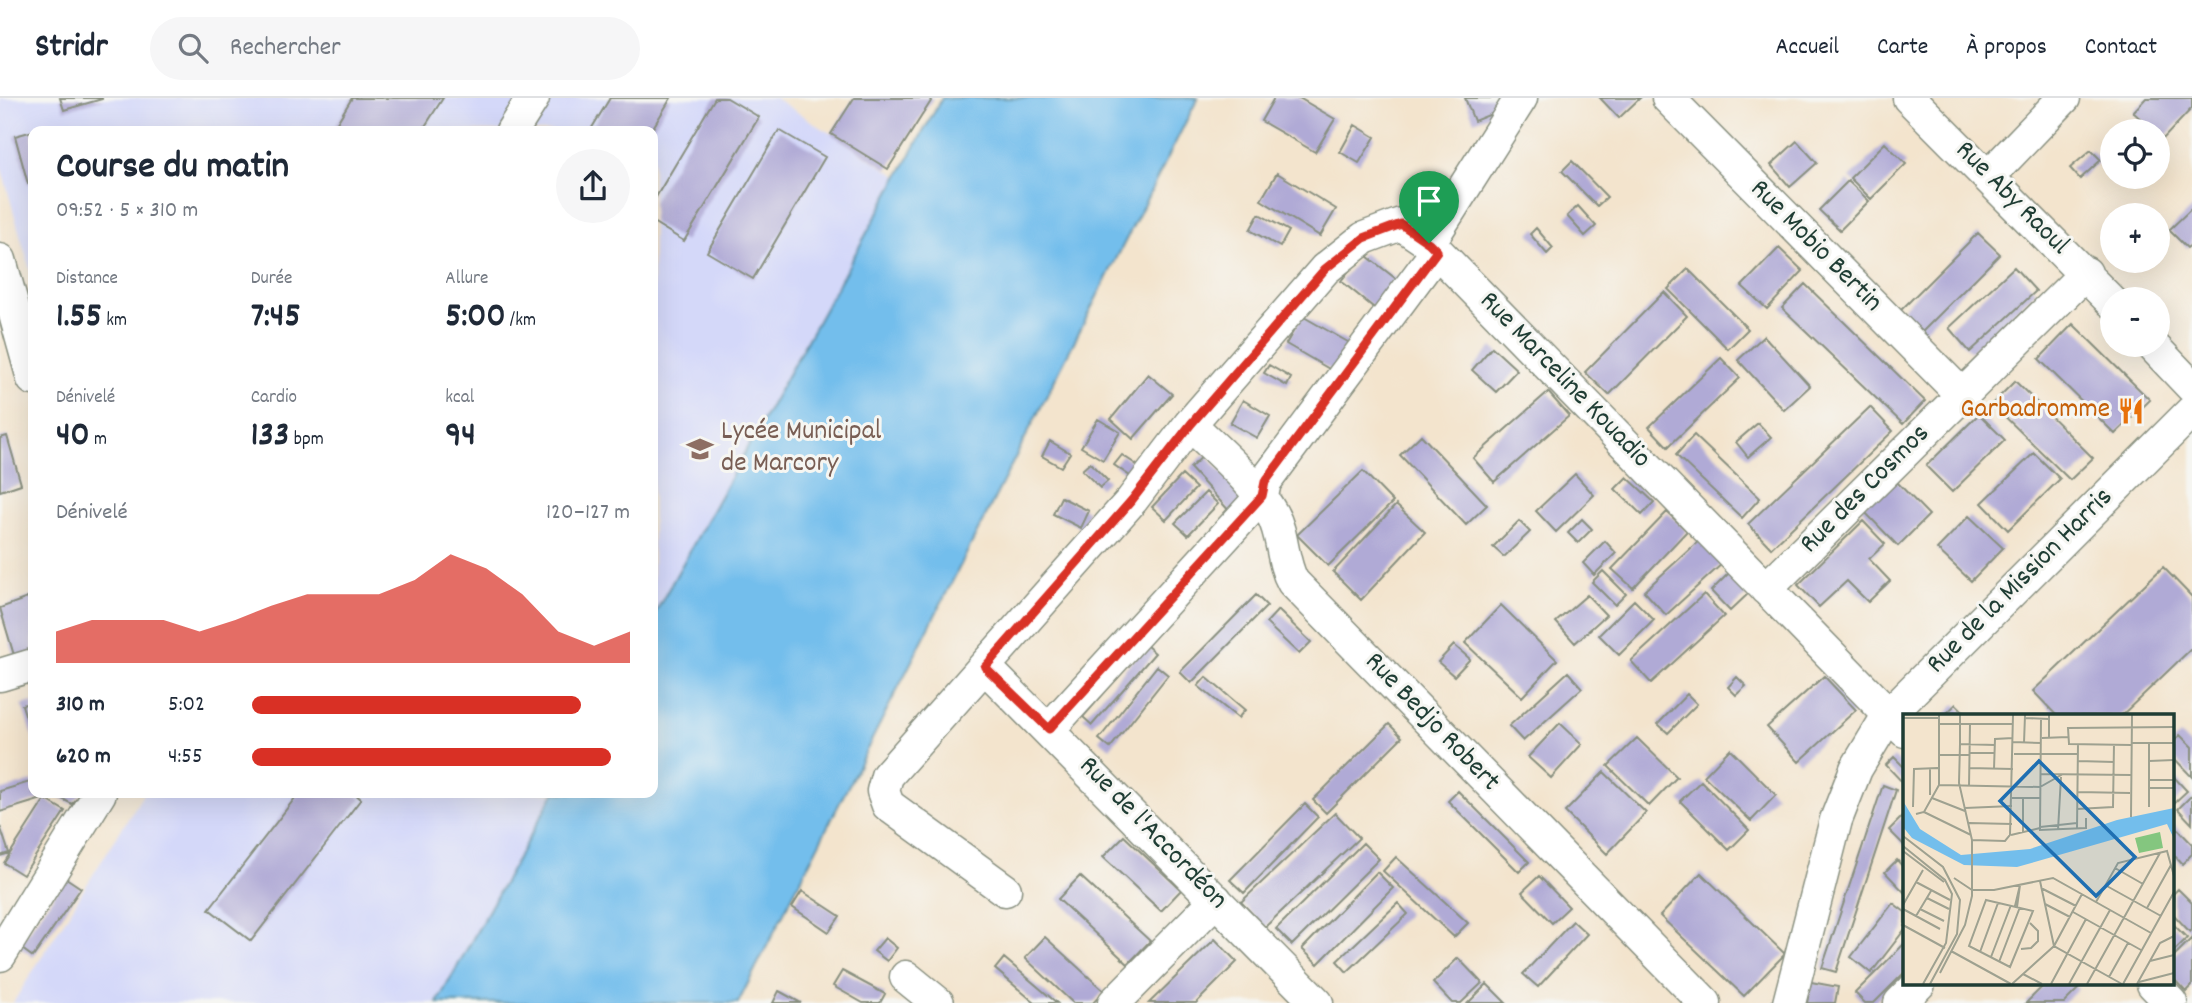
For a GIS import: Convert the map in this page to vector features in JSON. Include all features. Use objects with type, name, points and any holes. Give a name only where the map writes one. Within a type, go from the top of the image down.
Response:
[{"type":"street","points":[[515,126],[533,98]]},
{"type":"street","points":[[1049,729],[1262,496],[1265,482],[1433,247],[1521,98]]},
{"type":"street","name":"Rue Mobio Bertin","points":[[1668,98],[1962,395]]},
{"type":"street","name":"Rue Aby Raoul","points":[[1909,98],[2100,289]]},
{"type":"street","points":[[1988,177],[2064,98]]},
{"type":"street","name":"Rue Marceline Kouadio","points":[[1004,890],[888,805],[883,791],[887,776],[1132,500],[1191,424],[1325,269],[1364,238],[1401,224],[1433,247],[1897,722]]},
{"type":"street","points":[[0,260],[11,345],[28,371]]},
{"type":"street","name":"Rue des Cosmos","points":[[1766,589],[2086,273]]},
{"type":"street","points":[[2163,357],[2192,387]]},
{"type":"street","name":"Rue de la Mission Harris","points":[[1905,714],[2192,411]]},
{"type":"street","name":"Rue Bedjo Robert","points":[[1191,424],[1262,496],[1276,523],[1286,571],[1293,582],[1705,1003]]},
{"type":"street","points":[[0,675],[28,667]]},
{"type":"street","name":"Rue de l'Accordéon","points":[[985,667],[1317,1003]]},
{"type":"street","name":"Rue de la Mission Harris","points":[[1789,1003],[1836,820],[1856,769],[1897,722]]},
{"type":"street","points":[[0,955],[97,798]]},
{"type":"street","points":[[1114,1003],[1216,900]]},
{"type":"street","points":[[906,977],[938,1003]]},
{"type":"street","points":[[1900,1003],[1917,986]]},
{"type":"street","points":[[2155,986],[2171,1003]]},
{"type":"shaded area","name":"Lycée Municipal de Marcory","points":[[0,98],[775,98],[899,177],[658,608],[658,126],[28,126],[28,263],[0,163]]},
{"type":"shaded area","points":[[141,798],[551,798],[437,1003],[13,1003]]},
{"type":"water","points":[[942,98],[1198,98],[738,1003],[437,1003],[551,798],[658,798],[658,608]]},
{"type":"building","points":[[60,98],[102,98],[102,99],[64,110]]},
{"type":"building","points":[[352,98],[443,98],[425,126],[335,126]]},
{"type":"building","points":[[610,98],[671,98],[654,126],[593,126]]},
{"type":"building","points":[[715,98],[727,98],[759,117],[684,241],[658,225],[658,194]]},
{"type":"building","points":[[854,98],[933,98],[888,169],[831,134]]},
{"type":"building","points":[[1274,98],[1299,98],[1335,119],[1315,152],[1261,121]]},
{"type":"building","points":[[1465,98],[1500,98],[1504,109],[1474,121]]},
{"type":"building","points":[[1600,98],[1640,98],[1619,118]]},
{"type":"building","points":[[2146,98],[2192,98],[2192,108],[2170,132],[2170,119],[2141,119],[2133,112]]},
{"type":"building","points":[[1355,125],[1375,137],[1359,163],[1340,152]]},
{"type":"building","points":[[779,130],[825,157],[753,279],[707,252]]},
{"type":"building","points":[[28,132],[28,184],[15,136]]},
{"type":"building","points":[[1797,141],[1817,163],[1790,187],[1771,165]]},
{"type":"building","points":[[1885,143],[1906,164],[1871,199],[1850,178]]},
{"type":"building","points":[[2091,150],[2100,159],[2080,179],[2070,168]]},
{"type":"building","points":[[1572,161],[1607,197],[1597,206],[1562,171]]},
{"type":"building","points":[[1277,173],[1336,209],[1320,236],[1261,200]]},
{"type":"building","points":[[1848,181],[1869,201],[1840,230],[1819,210]]},
{"type":"building","points":[[1578,206],[1596,226],[1585,236],[1567,216]]},
{"type":"building","points":[[2192,208],[2192,244],[2187,248],[2170,229]]},
{"type":"building","points":[[1259,214],[1289,231],[1280,247],[1250,230]]},
{"type":"building","points":[[1536,228],[1553,248],[1547,254],[1530,234]]},
{"type":"building","points":[[1978,233],[2000,254],[1916,338],[1895,316]]},
{"type":"building","points":[[1779,248],[1803,271],[1767,309],[1742,286]]},
{"type":"building","points":[[1363,253],[1400,282],[1378,311],[1341,281]]},
{"type":"building","points":[[2014,267],[2036,291],[1970,352],[1949,328]]},
{"type":"building","points":[[1688,269],[1748,329],[1728,349],[1668,289]]},
{"type":"building","points":[[1805,284],[1925,401],[1903,424],[1782,308]]},
{"type":"building","points":[[1664,292],[1687,316],[1609,395],[1585,372]]},
{"type":"building","points":[[1302,316],[1355,346],[1338,374],[1286,344]]},
{"type":"building","points":[[2073,324],[2100,351],[2100,357],[2106,357],[2150,400],[2115,434],[2039,359]]},
{"type":"building","points":[[1764,336],[1810,386],[1784,410],[1738,360]]},
{"type":"building","points":[[1492,347],[1517,370],[1496,392],[1472,370]]},
{"type":"building","points":[[1721,358],[1740,378],[1668,447],[1649,427]]},
{"type":"building","points":[[1269,365],[1291,378],[1287,386],[1264,373]]},
{"type":"building","points":[[1148,374],[1172,394],[1133,439],[1111,419]]},
{"type":"building","points":[[2015,381],[2093,458],[2070,480],[1992,404]]},
{"type":"building","points":[[1548,392],[1569,416],[1494,482],[1473,458]]},
{"type":"building","points":[[1243,400],[1270,416],[1257,438],[1230,423]]},
{"type":"building","points":[[1870,407],[1893,431],[1771,548],[1748,524]]},
{"type":"building","points":[[1979,414],[2005,440],[1952,492],[1926,466]]},
{"type":"building","points":[[1098,419],[1120,432],[1103,460],[1081,447]]},
{"type":"building","points":[[1758,423],[1771,437],[1748,457],[1736,442]]},
{"type":"building","points":[[1421,435],[1487,505],[1466,525],[1400,455]]},
{"type":"building","points":[[1694,435],[1760,498],[1742,518],[1676,455]]},
{"type":"building","points":[[7,436],[21,484],[0,491],[0,438]]},
{"type":"building","points":[[1050,441],[1070,453],[1061,467],[1042,456]]},
{"type":"building","points":[[2034,453],[2060,479],[2008,530],[1982,503]]},
{"type":"building","points":[[1205,454],[1247,500],[1232,514],[1190,468]]},
{"type":"building","points":[[1122,455],[1140,467],[1133,478],[1114,465]]},
{"type":"building","points":[[1090,463],[1108,481],[1100,488],[1082,470]]},
{"type":"building","points":[[1363,471],[1393,502],[1328,566],[1297,535]]},
{"type":"building","points":[[1575,474],[1594,495],[1556,532],[1536,511]]},
{"type":"building","points":[[1182,475],[1196,488],[1166,520],[1152,507]]},
{"type":"building","points":[[1627,477],[1654,502],[1642,515],[1615,489]]},
{"type":"building","points":[[1892,477],[1929,515],[1898,546],[1861,508]]},
{"type":"building","points":[[1206,492],[1218,504],[1188,535],[1175,523]]},
{"type":"building","points":[[1061,497],[1089,511],[1081,528],[1053,514]]},
{"type":"building","points":[[1396,505],[1425,532],[1361,600],[1333,572]]},
{"type":"building","points":[[1667,512],[1687,531],[1633,588],[1612,569]]},
{"type":"building","points":[[1969,516],[2003,548],[1971,581],[1937,549]]},
{"type":"building","points":[[1582,519],[1592,529],[1578,543],[1568,533]]},
{"type":"building","points":[[1519,521],[1530,532],[1504,557],[1493,547]]},
{"type":"building","points":[[1863,521],[1885,544],[1869,559],[1890,581],[1868,602],[1847,581],[1819,607],[1798,585]]},
{"type":"building","points":[[1701,539],[1723,563],[1666,615],[1644,591]]},
{"type":"building","points":[[1605,541],[1616,553],[1594,575],[1583,563]]},
{"type":"building","points":[[2163,567],[2192,597],[2192,648],[2123,714],[2055,714],[2033,691]]},
{"type":"building","points":[[1603,571],[1626,594],[1615,605],[1592,582]]},
{"type":"building","points":[[1730,572],[1750,592],[1730,611],[1711,591]]},
{"type":"building","points":[[1704,594],[1724,616],[1651,683],[1631,661]]},
{"type":"building","points":[[1256,595],[1267,606],[1191,683],[1180,672]]},
{"type":"building","points":[[1587,595],[1606,615],[1575,643],[1556,622]]},
{"type":"building","points":[[28,598],[28,658],[16,662],[0,608]]},
{"type":"building","points":[[1634,600],[1654,620],[1619,655],[1599,635]]},
{"type":"building","points":[[1501,605],[1557,660],[1522,697],[1465,643]]},
{"type":"building","points":[[1278,610],[1311,642],[1299,654],[1266,623]]},
{"type":"building","points":[[1146,645],[1155,653],[1092,725],[1083,717]]},
{"type":"building","points":[[1454,645],[1470,659],[1454,676],[1438,662]]},
{"type":"building","points":[[1157,666],[1168,675],[1110,748],[1099,739]]},
{"type":"building","points":[[1568,672],[1582,688],[1523,741],[1509,726]]},
{"type":"building","points":[[1824,676],[1856,710],[1799,762],[1767,727]]},
{"type":"building","points":[[1206,677],[1245,710],[1238,718],[1198,686]]},
{"type":"building","points":[[1737,677],[1746,686],[1736,695],[1728,687]]},
{"type":"building","points":[[1687,694],[1697,704],[1668,733],[1658,724]]},
{"type":"building","points":[[28,703],[28,724],[22,705]]},
{"type":"building","points":[[1956,704],[1966,714],[1946,714]]},
{"type":"building","points":[[1560,723],[1582,744],[1551,778],[1528,757]]},
{"type":"building","points":[[1389,724],[1402,737],[1326,813],[1313,800]]},
{"type":"building","points":[[2180,735],[2192,747],[2192,777],[2174,758],[2174,741]]},
{"type":"building","points":[[1637,738],[1677,777],[1649,806],[1608,766]]},
{"type":"building","points":[[1730,749],[1776,795],[1751,821],[1704,776]]},
{"type":"building","points":[[1894,757],[1903,766],[1903,783],[1886,765]]},
{"type":"building","points":[[1604,772],[1646,813],[1607,854],[1565,812]]},
{"type":"building","points":[[2174,777],[2187,791],[2174,803]]},
{"type":"building","points":[[1701,781],[1749,830],[1729,850],[1680,801]]},
{"type":"building","points":[[28,783],[28,798],[42,799],[0,812],[0,791]]},
{"type":"building","points":[[1883,785],[1896,790],[1836,972],[1822,968]]},
{"type":"building","points":[[1458,791],[1529,862],[1519,872],[1448,801]]},
{"type":"building","points":[[2192,795],[2192,824],[2178,809]]},
{"type":"building","points":[[61,798],[77,798],[72,804]]},
{"type":"building","points":[[295,798],[361,799],[251,941],[209,909]]},
{"type":"building","points":[[45,799],[65,811],[23,875],[4,863]]},
{"type":"building","points":[[1305,804],[1318,817],[1244,893],[1230,880]]},
{"type":"building","points":[[1335,813],[1359,838],[1265,927],[1241,902]]},
{"type":"building","points":[[1903,816],[1903,844],[1889,830]]},
{"type":"building","points":[[2174,825],[2192,844],[2192,854],[2182,864],[2174,855]]},
{"type":"building","points":[[0,826],[9,853],[0,856]]},
{"type":"building","points":[[1124,836],[1181,890],[1161,911],[1103,857]]},
{"type":"building","points":[[1363,843],[1379,859],[1292,945],[1276,929]]},
{"type":"building","points":[[1396,857],[1468,923],[1454,937],[1383,871]]},
{"type":"building","points":[[1897,860],[1903,867],[1903,891],[1885,872]]},
{"type":"building","points":[[1377,872],[1393,888],[1318,964],[1302,949]]},
{"type":"building","points":[[1701,873],[1785,954],[1744,996],[1660,916]]},
{"type":"building","points":[[1080,876],[1150,941],[1128,964],[1058,899]]},
{"type":"building","points":[[1539,876],[1569,907],[1552,923],[1522,892]]},
{"type":"building","points":[[66,878],[81,888],[33,957],[18,946]]},
{"type":"building","points":[[2178,889],[2192,903],[2190,932],[2174,915],[2174,893]]},
{"type":"building","points":[[802,891],[840,916],[829,932],[792,907]]},
{"type":"building","points":[[1398,903],[1408,914],[1347,972],[1337,961]]},
{"type":"building","points":[[1893,903],[1903,910],[1903,932],[1871,973],[1851,957]]},
{"type":"building","points":[[1573,921],[1587,934],[1538,987],[1523,974]]},
{"type":"building","points":[[2174,925],[2187,938],[2174,951]]},
{"type":"building","points":[[1045,937],[1104,991],[1093,1003],[1073,1003],[1025,958]]},
{"type":"building","points":[[885,938],[897,948],[887,961],[874,951]]},
{"type":"building","points":[[2192,938],[2192,986],[2186,992],[2174,979],[2174,956]]},
{"type":"building","points":[[1215,939],[1237,962],[1196,1003],[1149,1003]]},
{"type":"building","points":[[1903,945],[1903,974],[1874,1003],[1865,1003],[1855,993]]},
{"type":"building","points":[[1004,958],[1057,1003],[1035,1003],[995,969]]},
{"type":"building","points":[[1458,958],[1482,983],[1461,1003],[1452,1003],[1433,983]]},
{"type":"building","points":[[842,971],[885,994],[880,1003],[863,1003],[833,986]]},
{"type":"building","points":[[1811,982],[1838,987],[1835,1003],[1807,1003]]},
{"type":"building","points":[[1487,984],[1506,1003],[1468,1003]]},
{"type":"building","points":[[2043,986],[2075,986],[2078,989],[2064,1003],[2026,1003]]},
{"type":"building","points":[[779,991],[801,1003],[773,1003]]},
{"type":"place","name":"Garbadromme","points":[[2131,411]]},
{"type":"place","name":"Lycée Municipal de Marcory","points":[[700,449]]},
{"type":"route","points":[[1401,224],[1429,243],[1437,251],[1265,482],[1262,496],[1049,729],[985,667],[1132,500],[1191,424],[1325,269],[1364,238],[1401,224]]}]
